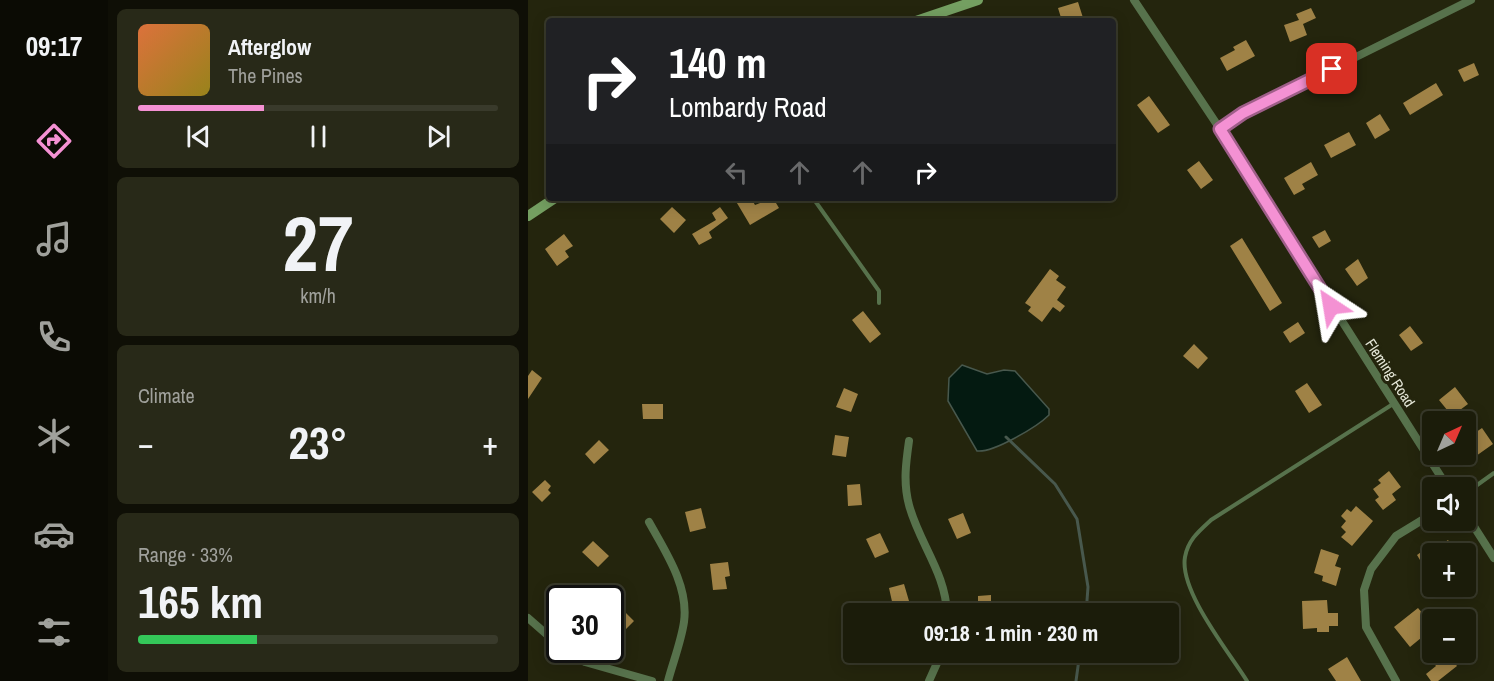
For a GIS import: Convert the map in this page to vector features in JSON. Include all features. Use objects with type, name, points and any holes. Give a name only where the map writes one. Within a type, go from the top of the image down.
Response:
[{"type":"street","points":[[925,18],[978,0]]},
{"type":"street","name":"Fleming Road","points":[[1134,0],[1220,129],[1441,477]]},
{"type":"street","points":[[1220,129],[1243,113],[1471,0]]},
{"type":"street","points":[[528,216],[550,201]]},
{"type":"street","points":[[909,441],[904,478],[909,505],[939,574],[945,603]]},
{"type":"street","points":[[1396,681],[1366,627],[1364,590],[1371,569],[1396,536],[1422,520]]},
{"type":"street","points":[[649,522],[671,562],[682,599],[684,621],[668,681]]},
{"type":"street","points":[[1476,530],[1494,558]]},
{"type":"street","points":[[528,618],[546,634]]},
{"type":"street","points":[[589,663],[652,681]]},
{"type":"street","points":[[929,681],[937,663]]},
{"type":"lane","points":[[815,201],[879,291],[879,303]]},
{"type":"lane","points":[[1247,681],[1190,589],[1185,558],[1192,537],[1211,520],[1247,496],[1393,404]]},
{"type":"lane","points":[[1476,486],[1494,473]]},
{"type":"shaded area","points":[[962,365],[987,374],[1004,370],[1015,371],[1049,409],[1049,415],[1014,438],[993,448],[977,451],[948,401],[949,378]]},
{"type":"building","points":[[1078,2],[1083,18],[1061,18],[1058,8]]},
{"type":"building","points":[[1311,8],[1316,18],[1303,24],[1307,35],[1290,42],[1284,25],[1299,20],[1296,14]]},
{"type":"building","points":[[1246,40],[1255,56],[1227,71],[1220,58],[1235,50],[1233,47]]},
{"type":"building","points":[[1474,63],[1479,75],[1464,82],[1458,70]]},
{"type":"building","points":[[1436,83],[1443,95],[1410,115],[1403,103]]},
{"type":"building","points":[[1149,96],[1170,125],[1158,133],[1137,105]]},
{"type":"building","points":[[1380,114],[1390,130],[1375,139],[1366,123]]},
{"type":"building","points":[[1349,132],[1356,145],[1331,158],[1324,145]]},
{"type":"building","points":[[1199,161],[1213,180],[1201,189],[1187,170]]},
{"type":"building","points":[[1311,162],[1318,175],[1302,184],[1305,189],[1294,195],[1284,178]]},
{"type":"building","points":[[736,201],[753,201],[755,205],[765,201],[775,201],[779,208],[750,225]]},
{"type":"building","points":[[672,207],[686,220],[674,233],[660,219]]},
{"type":"building","points":[[720,207],[728,218],[709,232],[712,238],[699,245],[692,234],[716,220],[712,213]]},
{"type":"building","points":[[1325,230],[1331,241],[1319,248],[1312,237]]},
{"type":"building","points":[[564,234],[573,246],[565,251],[569,257],[557,266],[545,249]]},
{"type":"building","points":[[1242,238],[1282,303],[1270,311],[1230,246]]},
{"type":"building","points":[[1358,259],[1368,278],[1357,286],[1345,269]]},
{"type":"building","points":[[1050,269],[1059,276],[1056,280],[1066,287],[1057,300],[1065,306],[1060,312],[1053,307],[1042,322],[1028,311],[1031,307],[1025,303]]},
{"type":"building","points":[[863,311],[881,334],[870,343],[852,320]]},
{"type":"building","points":[[1298,322],[1305,333],[1290,343],[1283,332]]},
{"type":"building","points":[[1410,326],[1423,343],[1411,351],[1399,335]]},
{"type":"building","points":[[1194,344],[1208,358],[1198,369],[1183,356]]},
{"type":"building","points":[[532,370],[542,378],[528,399],[528,376]]},
{"type":"building","points":[[1307,383],[1322,405],[1309,413],[1295,391]]},
{"type":"building","points":[[1455,387],[1468,404],[1459,411],[1448,411],[1439,400]]},
{"type":"building","points":[[844,388],[858,394],[851,412],[836,407]]},
{"type":"building","points":[[642,404],[663,404],[663,419],[643,419]]},
{"type":"building","points":[[1482,428],[1493,444],[1476,456],[1476,432]]},
{"type":"building","points":[[835,435],[849,437],[846,457],[832,455]]},
{"type":"building","points":[[599,440],[609,450],[594,464],[585,454]]},
{"type":"building","points":[[1389,471],[1401,487],[1392,494],[1396,500],[1383,510],[1375,500],[1379,497],[1373,489],[1381,483],[1378,480]]},
{"type":"building","points":[[545,480],[551,486],[548,490],[551,493],[542,502],[532,492]]},
{"type":"building","points":[[860,484],[862,505],[848,506],[847,485]]},
{"type":"building","points":[[1356,506],[1373,521],[1352,546],[1341,537],[1346,532],[1341,527],[1346,521],[1341,516],[1347,509],[1351,512]]},
{"type":"building","points":[[701,508],[706,528],[690,532],[685,512]]},
{"type":"building","points":[[963,513],[971,533],[957,539],[948,519]]},
{"type":"building","points":[[880,533],[889,552],[875,558],[866,539]]},
{"type":"building","points":[[593,541],[609,556],[598,567],[582,552]]},
{"type":"building","points":[[1321,549],[1339,555],[1335,566],[1341,568],[1336,586],[1322,581],[1323,576],[1314,573]]},
{"type":"building","points":[[1422,551],[1422,563],[1417,555]]},
{"type":"building","points":[[728,562],[730,576],[725,577],[727,589],[713,590],[710,564]]},
{"type":"building","points":[[904,584],[909,601],[892,603],[889,588]]},
{"type":"building","points":[[991,595],[991,603],[978,603],[978,596]]},
{"type":"building","points":[[1327,600],[1328,613],[1338,613],[1338,626],[1329,626],[1329,632],[1317,632],[1317,628],[1303,629],[1302,601]]},
{"type":"building","points":[[1418,608],[1422,613],[1422,639],[1410,647],[1394,627]]},
{"type":"building","points":[[624,611],[634,621],[624,631]]},
{"type":"building","points":[[1347,657],[1361,681],[1336,681],[1328,669]]},
{"type":"building","points":[[1434,663],[1455,663],[1457,666],[1438,681],[1431,681],[1426,674],[1436,666]]},
{"type":"waterway","points":[[1006,437],[1055,484],[1077,519],[1088,587],[1087,603]]},
{"type":"waterway","points":[[1076,681],[1078,663]]},
{"type":"route","points":[[1331,306],[1220,129],[1243,113],[1332,69]]}]
